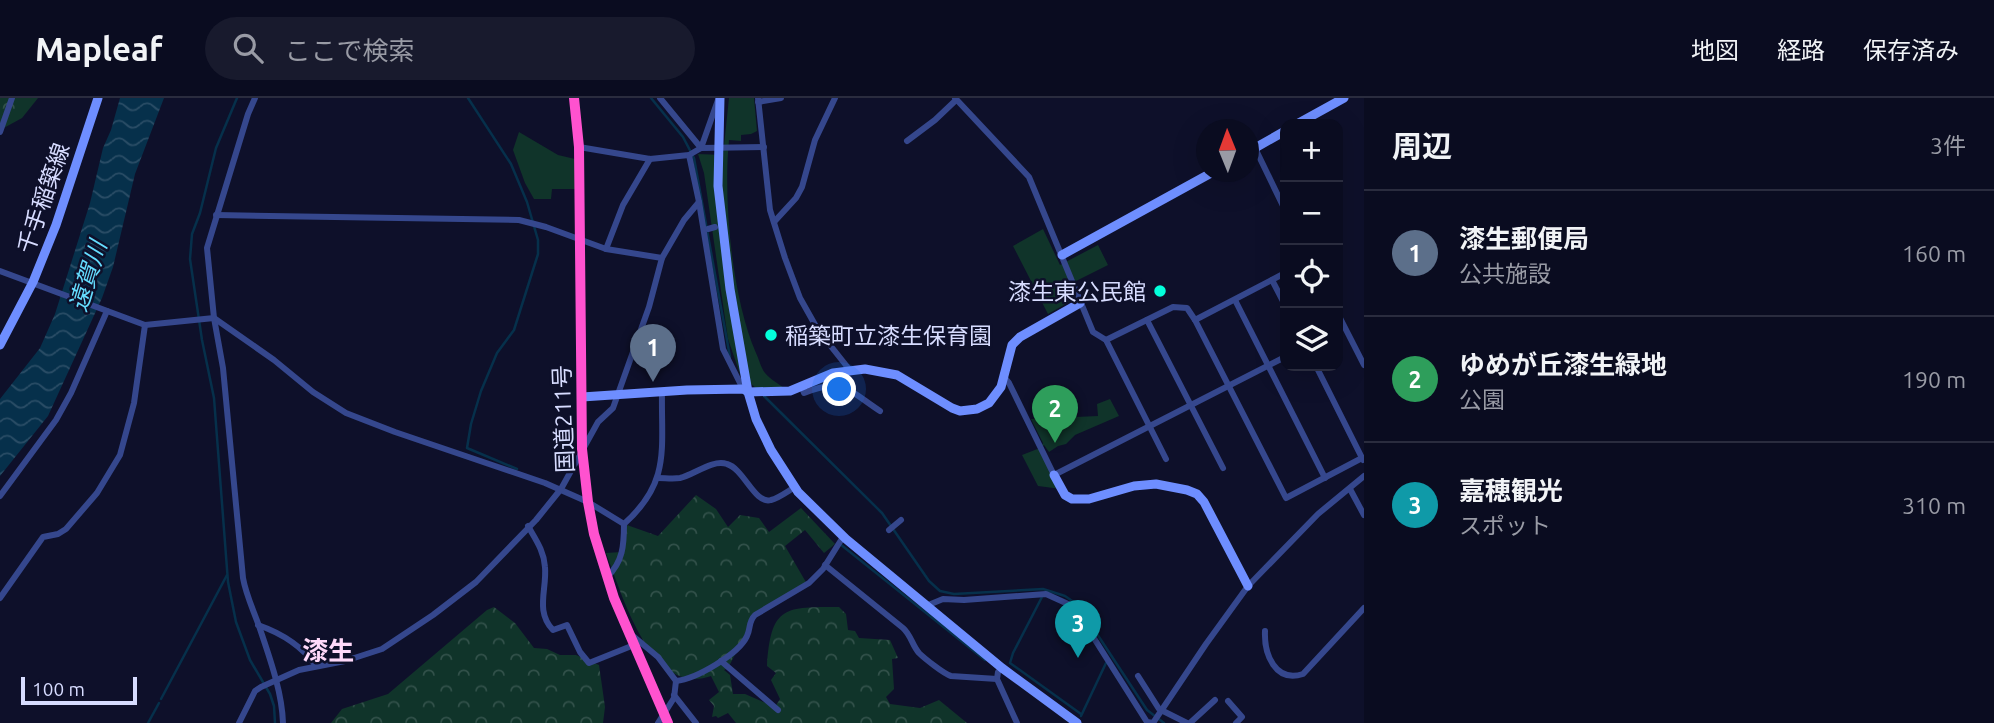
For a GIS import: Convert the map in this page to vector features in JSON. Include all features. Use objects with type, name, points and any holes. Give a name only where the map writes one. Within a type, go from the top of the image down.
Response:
[{"type":"highway","name":"国道211号","points":[[574,98],[579,148],[582,449],[587,502],[607,577],[663,720]]},
{"type":"street","points":[[0,132],[12,98]]},
{"type":"street","name":"千手稲築線","points":[[0,345],[36,283],[98,98]]},
{"type":"street","points":[[255,98],[207,248],[214,318],[223,368],[243,578],[246,596],[275,680],[284,723]]},
{"type":"street","points":[[660,98],[701,148]]},
{"type":"street","points":[[701,148],[720,98]]},
{"type":"street","points":[[720,98],[720,208],[745,391]]},
{"type":"street","points":[[781,98],[758,100],[770,210],[800,298],[818,330],[849,369]]},
{"type":"street","points":[[774,222],[803,187],[815,140],[835,98]]},
{"type":"street","points":[[1306,119],[1344,98]]},
{"type":"street","points":[[907,141],[935,120],[955,99],[1029,177],[1093,332],[1106,340],[1166,459]]},
{"type":"street","points":[[1259,146],[1280,134]]},
{"type":"street","points":[[579,148],[650,159],[689,155],[701,148],[764,146]]},
{"type":"street","points":[[689,155],[723,349],[764,436],[795,487],[843,537],[1002,668],[1077,723]]},
{"type":"street","points":[[606,249],[623,205],[650,159]]},
{"type":"street","points":[[1259,163],[1280,201]]},
{"type":"street","points":[[1062,255],[1196,181]]},
{"type":"street","points":[[239,723],[255,691],[275,680],[316,666],[345,661],[382,649],[433,615],[476,582],[561,489],[598,422],[613,408],[649,307],[662,258],[684,220],[699,202]]},
{"type":"street","points":[[216,215],[519,220],[606,249],[662,258]]},
{"type":"street","points":[[0,271],[145,325],[214,318],[275,360],[313,393],[346,413],[561,489],[624,524]]},
{"type":"street","points":[[1195,320],[1280,276]]},
{"type":"street","points":[[1272,280],[1280,295]]},
{"type":"street","points":[[1235,300],[1325,478]]},
{"type":"street","points":[[582,397],[662,391],[781,392],[802,387],[833,373],[864,369],[897,375],[941,403],[960,411],[977,409],[989,403],[1001,387],[1012,345],[1020,337],[1080,303]]},
{"type":"street","points":[[1106,340],[1179,306],[1187,308],[1286,498],[1363,460],[1318,371]]},
{"type":"street","points":[[0,496],[56,420],[71,393],[104,310]]},
{"type":"street","points":[[1147,320],[1223,468]]},
{"type":"street","points":[[0,598],[43,537],[66,529],[97,493],[120,455],[134,403],[145,325]]},
{"type":"street","points":[[1343,332],[1364,365]]},
{"type":"street","points":[[1054,475],[1280,360]]},
{"type":"street","points":[[1004,377],[1065,495],[1080,500],[1145,484],[1187,490],[1196,494],[1205,502],[1248,586]]},
{"type":"street","points":[[802,387],[804,393],[820,387],[839,386],[880,411]]},
{"type":"street","points":[[607,577],[621,558],[624,524],[641,509],[658,478],[661,463],[662,391]]},
{"type":"street","points":[[658,478],[682,477],[721,464],[732,467],[745,478],[760,499],[765,501],[795,487]]},
{"type":"street","points":[[926,606],[943,599],[1046,594],[1068,604],[1078,613],[1147,722],[1153,723],[1248,586],[1318,514],[1364,476]]},
{"type":"street","points":[[1350,489],[1364,515]]},
{"type":"street","points":[[889,530],[901,520]]},
{"type":"street","points":[[528,526],[542,551],[545,569],[542,611],[548,625],[553,630],[568,625],[580,652],[589,663],[634,645]]},
{"type":"street","points":[[676,681],[692,678],[721,661],[747,637],[751,620],[809,583],[825,565],[843,537]]},
{"type":"street","points":[[825,565],[904,628],[917,651],[937,665],[944,674],[997,679]]},
{"type":"street","points":[[1265,631],[1272,665],[1281,674],[1296,676],[1303,674],[1364,608]]},
{"type":"street","points":[[258,625],[273,630],[305,651],[316,666]]},
{"type":"street","points":[[628,632],[658,657],[676,681],[674,695],[663,720]]},
{"type":"street","points":[[721,661],[778,710]]},
{"type":"street","points":[[1002,668],[997,679],[1017,723]]},
{"type":"street","points":[[1138,676],[1159,709],[1188,723],[1214,700]]},
{"type":"street","points":[[674,695],[696,723]]},
{"type":"street","points":[[1228,701],[1242,717],[1236,723]]},
{"type":"green space","points":[[0,98],[38,98],[22,118],[0,130]]},
{"type":"green space","points":[[729,98],[754,98],[757,131],[741,135],[741,141],[729,140],[727,191],[735,278],[748,331],[762,369],[786,389],[758,390],[740,374],[728,339],[704,173],[698,154],[723,155]]},
{"type":"green space","points":[[519,132],[558,155],[575,159],[576,189],[552,189],[551,199],[534,199],[513,150]]},
{"type":"green space","points":[[1043,229],[1060,265],[1098,245],[1108,265],[1070,284],[1071,301],[1048,314],[1013,246]]},
{"type":"green space","points":[[1110,399],[1119,416],[1075,435],[1066,444],[1049,452],[1044,445],[1041,449],[1061,489],[1038,486],[1022,455],[1040,448],[1043,443],[1031,419],[1098,416],[1097,404]]},
{"type":"green space","points":[[696,495],[716,509],[728,527],[740,515],[759,518],[769,532],[801,508],[835,544],[824,553],[805,530],[785,546],[807,584],[755,616],[728,668],[724,670],[730,675],[733,694],[745,694],[775,707],[780,699],[771,680],[776,673],[767,666],[772,631],[777,621],[793,610],[839,607],[846,614],[848,630],[855,631],[859,638],[890,640],[898,658],[892,659],[894,689],[886,697],[890,704],[920,708],[939,700],[967,723],[736,723],[728,713],[718,718],[712,717],[714,706],[709,700],[719,692],[711,676],[690,679],[672,672],[656,658],[630,616],[606,553],[622,552],[624,524],[658,536]]},
{"type":"green space","points":[[494,607],[515,623],[534,648],[547,649],[560,655],[576,655],[599,665],[605,707],[603,723],[331,723],[342,709],[388,694],[487,610]]},
{"type":"water","name":"遠賀川","points":[[120,98],[164,98],[135,174],[113,267],[102,298],[48,416],[0,476],[0,399],[40,348],[55,314]]},
{"type":"waterway","points":[[237,98],[216,148],[192,234],[190,259],[214,398],[228,582],[236,622],[250,660],[270,694],[275,723]]},
{"type":"waterway","points":[[468,98],[511,164],[527,202],[538,240],[538,254],[514,330],[497,353],[481,391],[467,448],[517,469]]},
{"type":"waterway","points":[[651,98],[683,137],[694,158],[730,357]]},
{"type":"waterway","points":[[764,396],[882,513],[929,581],[940,591],[954,594],[1043,589],[1065,596],[1078,605],[1147,710],[1164,723]]},
{"type":"waterway","points":[[840,544],[985,660]]},
{"type":"waterway","points":[[161,699],[227,575]]},
{"type":"waterway","points":[[1043,595],[1010,663],[1081,714]]},
{"type":"waterway","points":[[1081,716],[1106,663]]},
{"type":"waterway","points":[[148,723],[159,703]]},
{"type":"place","name":"漆生東公民館","points":[[1160,291]]},
{"type":"place","name":"稲築町立漆生保育園","points":[[771,335]]},
{"type":"place","name":"漆生郵便局","points":[[653,382]]},
{"type":"place","name":"ゆめが丘漆生緑地","points":[[1055,443]]},
{"type":"place","name":"嘉穂観光","points":[[1078,658]]},
{"type":"district","name":"漆生","points":[[328,650]]}]
